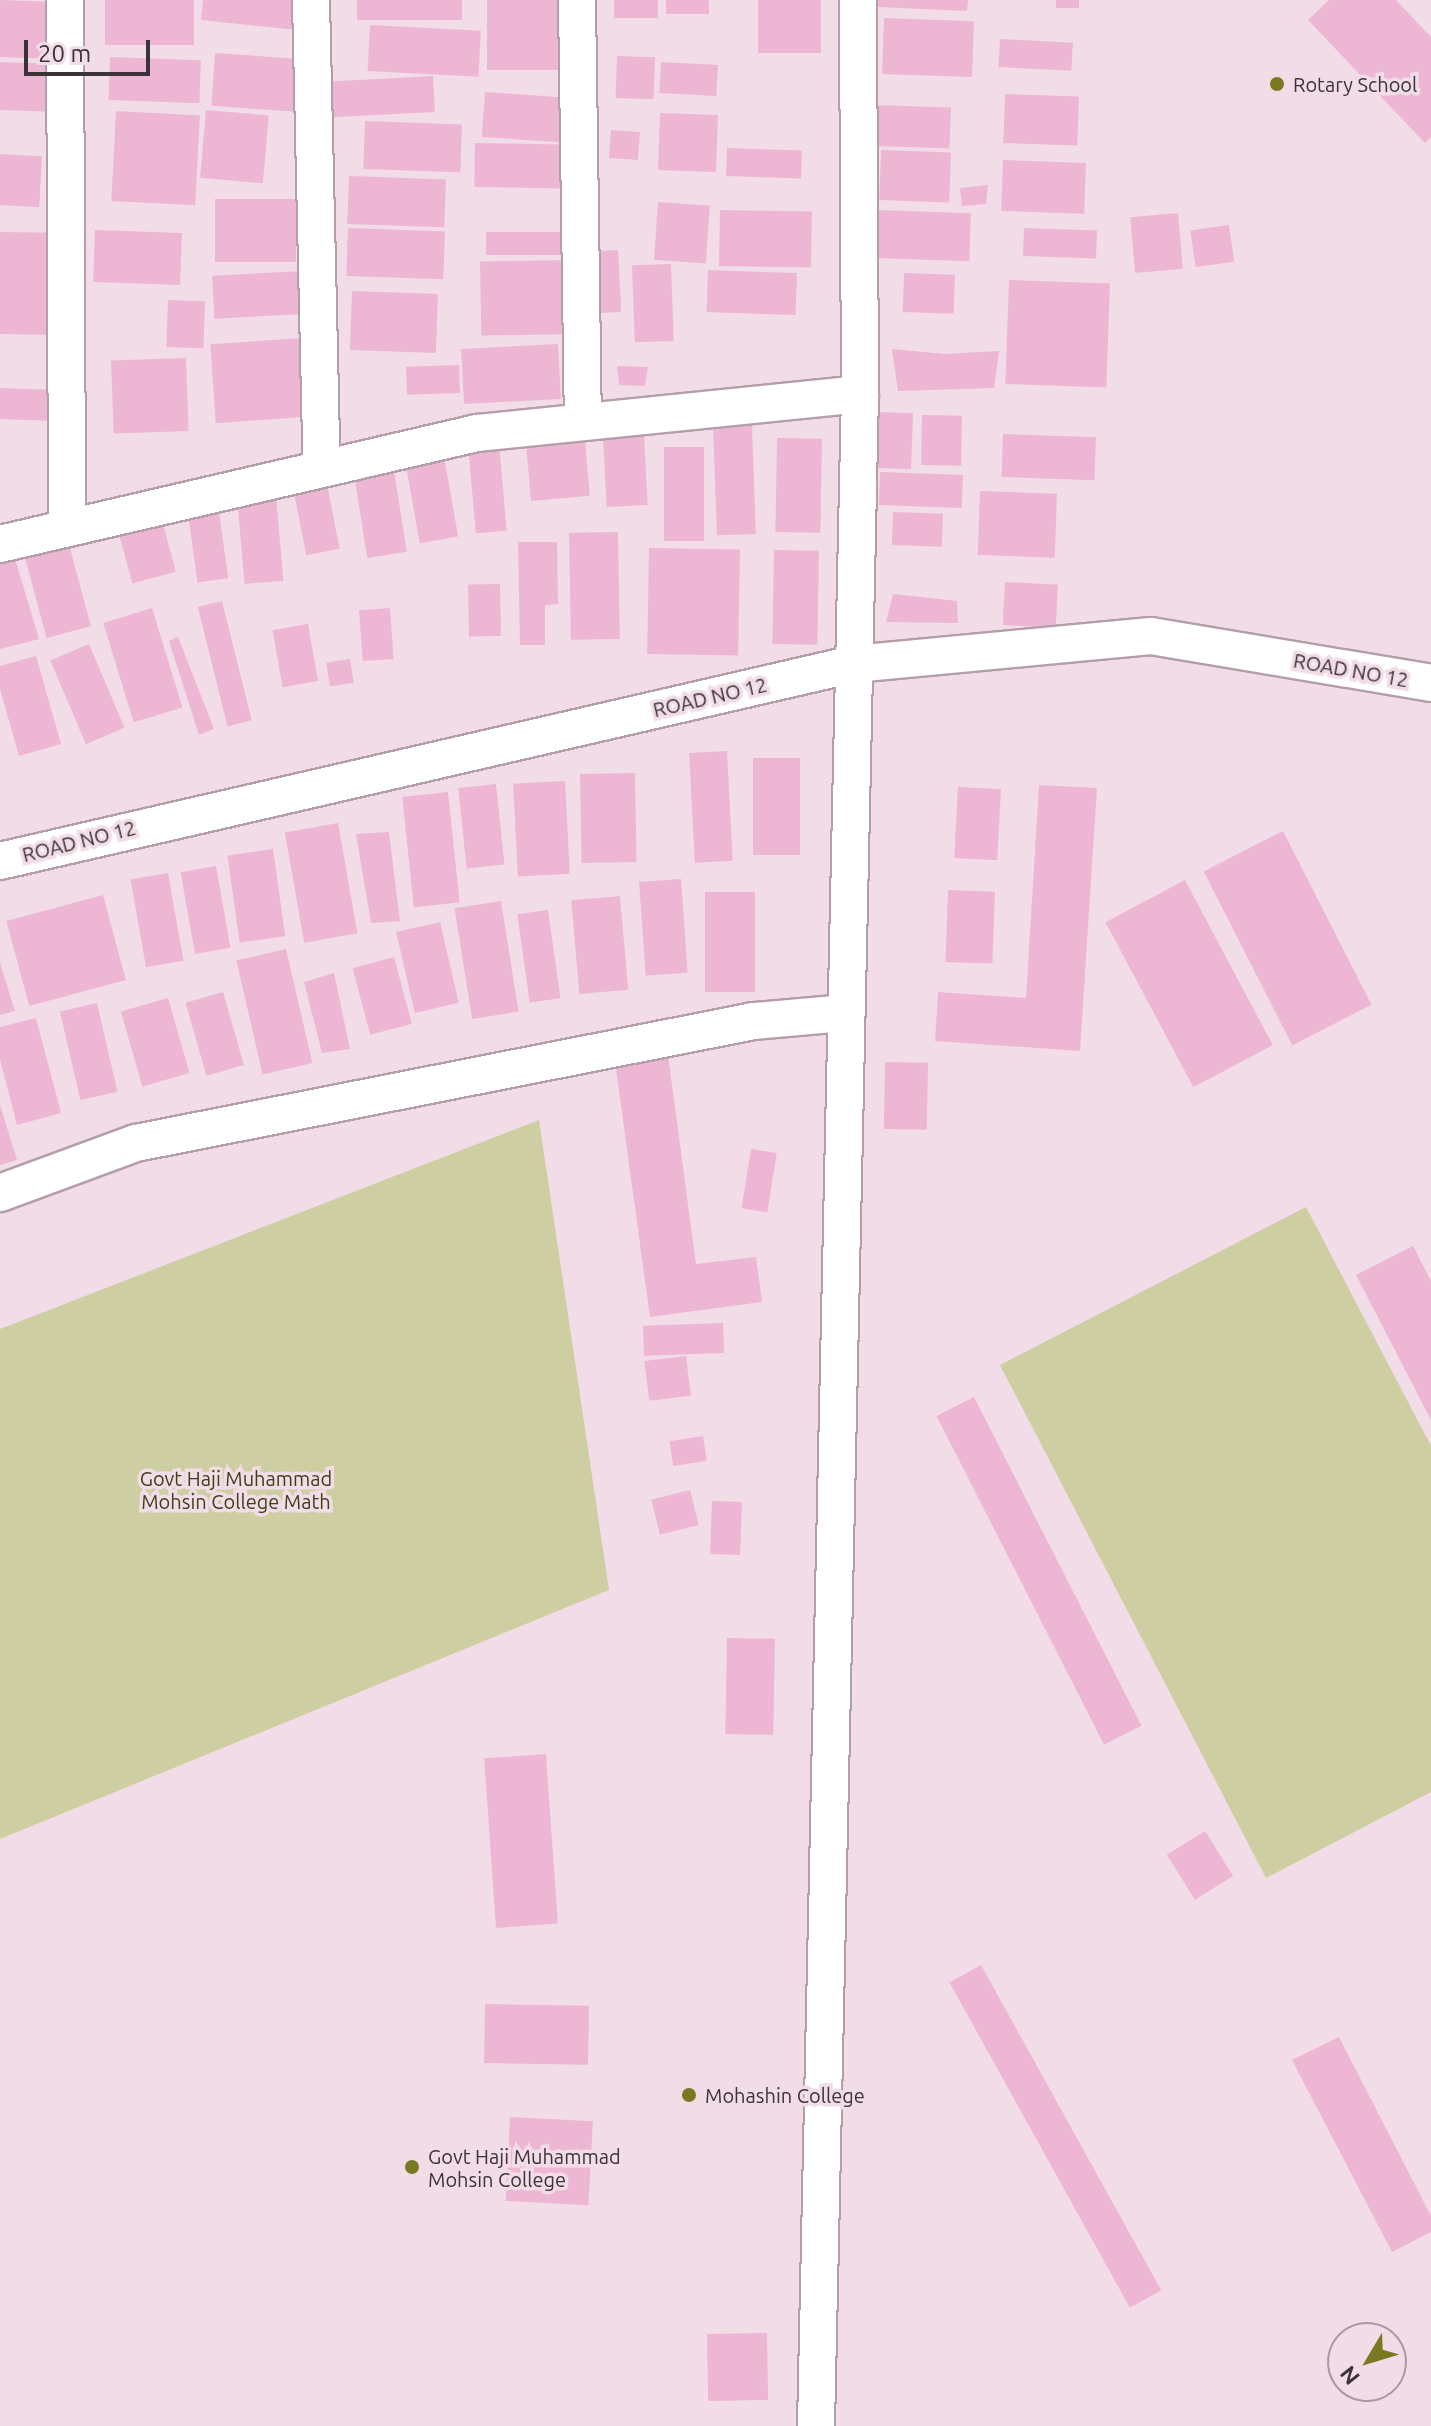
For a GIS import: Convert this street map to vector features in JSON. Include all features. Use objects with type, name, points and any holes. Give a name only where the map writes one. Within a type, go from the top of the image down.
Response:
[{"type":"street","points":[[65,0],[67,526]]},
{"type":"street","points":[[311,0],[322,467]]},
{"type":"street","points":[[577,0],[583,422]]},
{"type":"street","points":[[816,2426],[860,394],[858,0]]},
{"type":"street","points":[[0,544],[477,433],[860,394]]},
{"type":"street","name":"ROAD NO 12","points":[[0,861],[854,664],[1151,636],[1431,683]]},
{"type":"street","points":[[0,1193],[136,1143],[754,1021],[846,1013]]},
{"type":"green space","name":"Govt Haji Muhammad Mohsin College Math","points":[[539,1120],[609,1590],[0,1839],[0,1329]]},
{"type":"green space","points":[[1306,1207],[1431,1446],[1431,1792],[1266,1878],[1000,1365]]},
{"type":"building","points":[[0,0],[59,2],[57,59],[0,57]]},
{"type":"building","points":[[105,0],[194,0],[194,45],[105,45]]},
{"type":"building","points":[[203,0],[310,0],[307,31],[201,20]]},
{"type":"building","points":[[357,0],[462,0],[462,20],[357,20]]},
{"type":"building","points":[[487,0],[569,0],[569,70],[487,70]]},
{"type":"building","points":[[614,0],[658,0],[658,18],[614,18]]},
{"type":"building","points":[[666,0],[709,0],[709,14],[666,14]]},
{"type":"building","points":[[758,0],[821,0],[821,53],[758,53]]},
{"type":"building","points":[[877,0],[968,0],[967,11],[877,7]]},
{"type":"building","points":[[1056,0],[1079,0],[1079,8],[1056,8]]},
{"type":"building","points":[[1329,0],[1396,0],[1431,37],[1431,137],[1425,143],[1308,20]]},
{"type":"building","points":[[884,18],[974,21],[972,77],[882,74]]},
{"type":"building","points":[[370,25],[481,31],[478,77],[368,71]]},
{"type":"building","points":[[1000,39],[1073,43],[1071,71],[999,67]]},
{"type":"building","points":[[215,53],[310,60],[306,112],[211,106]]},
{"type":"building","points":[[617,56],[655,57],[654,99],[616,98]]},
{"type":"building","points":[[110,57],[201,60],[199,103],[108,100]]},
{"type":"building","points":[[0,62],[60,64],[58,112],[0,110]]},
{"type":"building","points":[[661,62],[718,65],[716,96],[659,93]]},
{"type":"building","points":[[433,76],[435,112],[332,117],[330,81]]},
{"type":"building","points":[[485,92],[570,98],[567,143],[482,137]]},
{"type":"building","points":[[1005,94],[1079,97],[1077,146],[1003,143]]},
{"type":"building","points":[[876,105],[951,108],[950,149],[875,146]]},
{"type":"building","points":[[206,110],[269,115],[263,183],[200,178]]},
{"type":"building","points":[[116,111],[200,115],[195,205],[111,201]]},
{"type":"building","points":[[660,113],[718,115],[716,172],[658,170]]},
{"type":"building","points":[[365,121],[462,124],[460,172],[363,169]]},
{"type":"building","points":[[611,130],[640,132],[638,160],[609,158]]},
{"type":"building","points":[[475,143],[563,145],[562,189],[474,187]]},
{"type":"building","points":[[727,148],[802,151],[801,179],[726,176]]},
{"type":"building","points":[[881,150],[951,152],[949,202],[879,200]]},
{"type":"building","points":[[0,154],[42,156],[39,207],[0,205]]},
{"type":"building","points":[[1003,160],[1086,163],[1084,214],[1001,211]]},
{"type":"building","points":[[349,176],[446,179],[444,227],[347,224]]},
{"type":"building","points":[[988,185],[986,204],[962,206],[960,188]]},
{"type":"building","points":[[215,199],[296,199],[296,262],[215,262]]},
{"type":"building","points":[[658,202],[710,206],[706,263],[654,260]]},
{"type":"building","points":[[720,210],[812,212],[811,268],[719,266]]},
{"type":"building","points":[[877,210],[971,213],[969,261],[875,258]]},
{"type":"building","points":[[1178,213],[1183,269],[1135,273],[1130,217]]},
{"type":"building","points":[[1229,225],[1234,262],[1196,267],[1190,230]]},
{"type":"building","points":[[348,228],[445,231],[443,279],[346,276]]},
{"type":"building","points":[[1024,228],[1097,231],[1096,259],[1023,256]]},
{"type":"building","points":[[95,230],[182,233],[180,285],[93,282]]},
{"type":"building","points":[[0,232],[49,233],[47,335],[0,334]]},
{"type":"building","points":[[486,232],[570,232],[570,255],[486,255]]},
{"type":"building","points":[[618,250],[621,312],[582,314],[579,252]]},
{"type":"building","points":[[572,260],[573,334],[481,336],[480,262]]},
{"type":"building","points":[[671,264],[674,341],[635,342],[632,265]]},
{"type":"building","points":[[708,270],[797,273],[795,315],[707,312]]},
{"type":"building","points":[[302,271],[304,314],[214,319],[212,276]]},
{"type":"building","points":[[904,273],[955,275],[954,314],[903,312]]},
{"type":"building","points":[[1009,280],[1110,284],[1106,387],[1005,384]]},
{"type":"building","points":[[352,291],[438,294],[436,353],[350,350]]},
{"type":"building","points":[[168,300],[205,301],[203,348],[166,347]]},
{"type":"building","points":[[301,338],[307,417],[216,423],[210,344]]},
{"type":"building","points":[[558,344],[561,399],[464,404],[461,349]]},
{"type":"building","points":[[892,349],[945,354],[999,351],[994,388],[898,391]]},
{"type":"building","points":[[186,358],[189,431],[114,434],[111,361]]},
{"type":"building","points":[[459,365],[460,393],[407,395],[406,367]]},
{"type":"building","points":[[617,366],[648,367],[645,386],[619,385]]},
{"type":"building","points":[[0,388],[57,390],[56,421],[0,419]]},
{"type":"building","points":[[878,412],[913,413],[911,469],[876,468]]},
{"type":"building","points":[[922,415],[962,416],[961,466],[921,465]]},
{"type":"building","points":[[752,424],[756,534],[717,535],[713,425]]},
{"type":"building","points":[[1003,434],[1096,437],[1094,480],[1001,477]]},
{"type":"building","points":[[644,435],[648,505],[607,507],[603,437]]},
{"type":"building","points":[[777,438],[822,439],[820,533],[775,532]]},
{"type":"building","points":[[585,441],[590,496],[531,501],[526,446]]},
{"type":"building","points":[[499,443],[507,531],[476,533],[468,446]]},
{"type":"building","points":[[442,445],[458,537],[420,543],[404,452]]},
{"type":"building","points":[[664,447],[704,447],[704,541],[664,541]]},
{"type":"building","points":[[391,452],[407,552],[367,558],[351,458]]},
{"type":"building","points":[[880,472],[963,475],[962,508],[879,505]]},
{"type":"building","points":[[275,484],[283,581],[245,584],[236,487]]},
{"type":"building","points":[[327,484],[340,549],[306,555],[294,490]]},
{"type":"building","points":[[216,491],[228,578],[198,582],[185,495]]},
{"type":"building","points":[[980,491],[1057,494],[1055,558],[978,555]]},
{"type":"building","points":[[159,509],[176,572],[132,583],[116,521]]},
{"type":"building","points":[[893,512],[943,514],[942,547],[892,545]]},
{"type":"building","points":[[62,518],[91,626],[47,638],[18,530]]},
{"type":"building","points":[[618,532],[620,639],[571,640],[569,533]]},
{"type":"building","points":[[518,542],[557,542],[558,604],[545,605],[545,645],[520,645]]},
{"type":"building","points":[[649,548],[740,550],[738,656],[647,654]]},
{"type":"building","points":[[774,550],[819,551],[817,645],[772,644]]},
{"type":"building","points":[[13,552],[39,639],[0,649],[0,556]]},
{"type":"building","points":[[1005,582],[1058,585],[1056,628],[1003,625]]},
{"type":"building","points":[[500,584],[501,636],[469,637],[468,585]]},
{"type":"building","points":[[893,594],[957,601],[958,623],[886,622]]},
{"type":"building","points":[[222,601],[252,720],[227,726],[198,607]]},
{"type":"building","points":[[152,608],[182,707],[134,722],[103,623]]},
{"type":"building","points":[[390,608],[394,659],[363,661],[359,610]]},
{"type":"building","points":[[308,624],[318,681],[283,687],[273,630]]},
{"type":"building","points":[[178,637],[214,729],[199,735],[169,641]]},
{"type":"building","points":[[89,644],[125,728],[86,744],[50,660]]},
{"type":"building","points":[[36,656],[61,744],[19,756],[0,689],[0,666]]},
{"type":"building","points":[[350,659],[354,683],[330,686],[326,663]]},
{"type":"building","points":[[727,751],[733,861],[695,863],[689,753]]},
{"type":"building","points":[[753,758],[800,758],[800,855],[753,855]]},
{"type":"building","points":[[635,773],[637,862],[582,863],[580,774]]},
{"type":"building","points":[[565,781],[570,874],[518,877],[513,784]]},
{"type":"building","points":[[496,784],[504,865],[467,869],[458,788]]},
{"type":"building","points":[[1039,785],[1097,788],[1080,1051],[935,1041],[938,992],[1026,998]]},
{"type":"building","points":[[958,787],[1001,789],[997,860],[954,858]]},
{"type":"building","points":[[448,792],[460,902],[414,907],[402,797]]},
{"type":"building","points":[[338,823],[357,933],[304,943],[285,832]]},
{"type":"building","points":[[1283,831],[1372,1005],[1292,1045],[1204,871]]},
{"type":"building","points":[[389,832],[400,921],[371,923],[356,834]]},
{"type":"building","points":[[273,849],[285,936],[240,943],[227,855]]},
{"type":"building","points":[[216,866],[230,948],[195,954],[181,872]]},
{"type":"building","points":[[168,873],[183,961],[146,967],[131,880]]},
{"type":"building","points":[[681,879],[688,973],[646,976],[639,882]]},
{"type":"building","points":[[1185,880],[1273,1045],[1193,1087],[1106,922]]},
{"type":"building","points":[[948,890],[995,892],[992,964],[945,962]]},
{"type":"building","points":[[705,892],[755,892],[755,992],[705,992]]},
{"type":"building","points":[[103,895],[126,980],[29,1006],[6,921]]},
{"type":"building","points":[[620,896],[628,990],[579,994],[571,900]]},
{"type":"building","points":[[501,901],[519,1012],[472,1019],[455,908]]},
{"type":"building","points":[[548,910],[560,998],[530,1002],[517,914]]},
{"type":"building","points":[[440,922],[459,1003],[415,1013],[396,932]]},
{"type":"building","points":[[286,949],[312,1063],[263,1074],[236,960]]},
{"type":"building","points":[[394,957],[412,1024],[370,1035],[352,968]]},
{"type":"building","points":[[0,963],[15,1011],[0,1015]]},
{"type":"building","points":[[334,973],[350,1049],[322,1053],[304,982]]},
{"type":"building","points":[[223,992],[244,1065],[206,1076],[186,1003]]},
{"type":"building","points":[[168,998],[189,1073],[142,1086],[121,1012]]},
{"type":"building","points":[[97,1003],[117,1092],[80,1100],[60,1012]]},
{"type":"building","points":[[36,1018],[61,1113],[17,1125],[0,1059],[0,1027]]},
{"type":"building","points":[[666,1040],[696,1264],[756,1257],[762,1302],[650,1317],[613,1047]]},
{"type":"building","points":[[885,1062],[928,1063],[927,1130],[884,1129]]},
{"type":"building","points":[[0,1105],[17,1160],[0,1165]]},
{"type":"building","points":[[751,1149],[777,1153],[767,1212],[742,1208]]},
{"type":"building","points":[[1413,1246],[1431,1281],[1431,1420],[1356,1275]]},
{"type":"building","points":[[723,1323],[724,1353],[644,1356],[643,1326]]},
{"type":"building","points":[[686,1356],[691,1396],[649,1401],[644,1361]]},
{"type":"building","points":[[974,1397],[1142,1726],[1104,1745],[937,1416]]},
{"type":"building","points":[[703,1436],[707,1461],[673,1466],[669,1441]]},
{"type":"building","points":[[690,1490],[699,1525],[660,1535],[651,1500]]},
{"type":"building","points":[[712,1501],[742,1502],[740,1555],[710,1554]]},
{"type":"building","points":[[727,1638],[775,1639],[773,1735],[725,1734]]},
{"type":"building","points":[[546,1754],[558,1924],[496,1928],[484,1758]]},
{"type":"building","points":[[1205,1831],[1233,1876],[1195,1900],[1167,1855]]},
{"type":"building","points":[[981,1965],[1161,2290],[1130,2308],[950,1982]]},
{"type":"building","points":[[485,2004],[589,2006],[588,2065],[484,2063]]},
{"type":"building","points":[[1339,2037],[1431,2216],[1431,2232],[1392,2252],[1292,2060]]},
{"type":"building","points":[[510,2117],[593,2121],[588,2205],[506,2201]]},
{"type":"building","points":[[767,2333],[768,2400],[708,2401],[707,2334]]},
{"type":"place","name":"Rotary School","points":[[1277,84]]},
{"type":"place","name":"Mohashin College","points":[[689,2095]]},
{"type":"place","name":"Govt Haji Muhammad Mohsin College","points":[[412,2167]]}]
